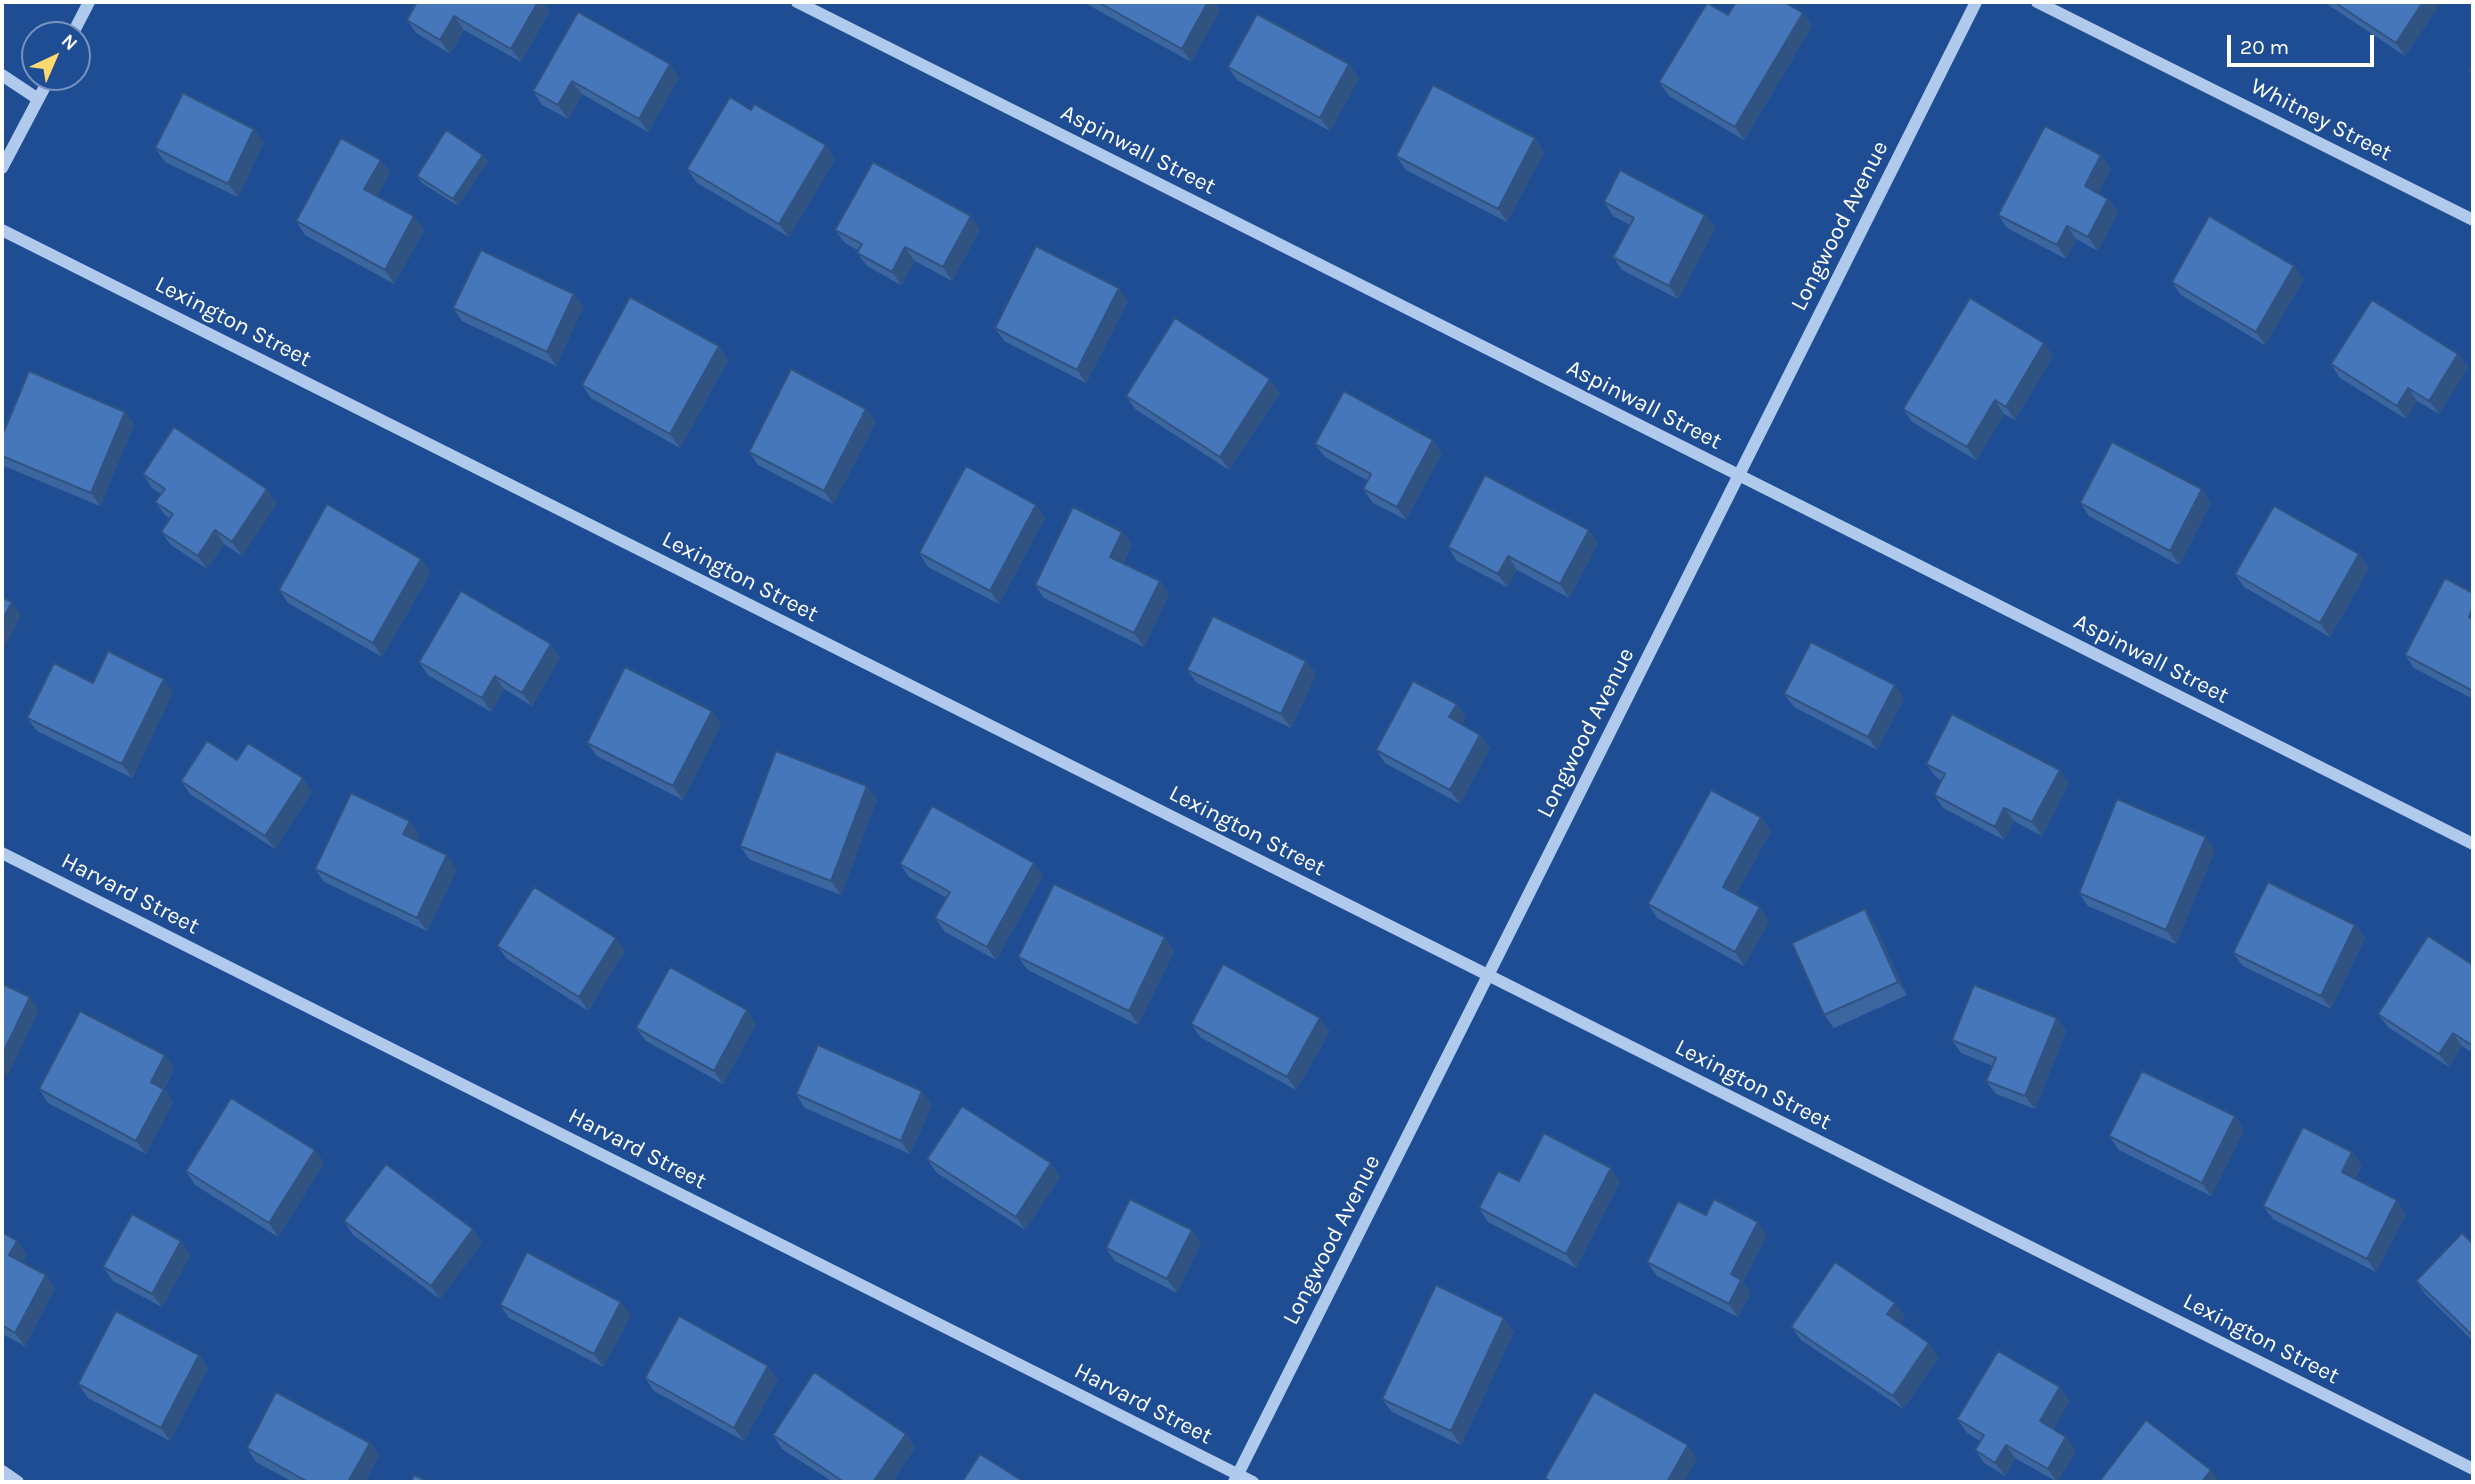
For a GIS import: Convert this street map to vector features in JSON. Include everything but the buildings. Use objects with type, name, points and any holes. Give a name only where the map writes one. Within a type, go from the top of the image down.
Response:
[{"type":"street","points":[[79,21],[89,2]]},
{"type":"street","name":"Aspinwall Street","points":[[797,2],[2473,844]]},
{"type":"street","name":"Longwood Avenue","points":[[1236,1478],[1976,2]]},
{"type":"street","name":"Whitney Street","points":[[2036,2],[2473,220]]},
{"type":"street","points":[[2,75],[38,99]]},
{"type":"street","points":[[2,168],[42,91]]},
{"type":"street","name":"Lexington Street","points":[[2,230],[2473,1469]]},
{"type":"street","name":"Harvard Street","points":[[2,853],[1236,1478],[1253,1482]]},
{"type":"street","points":[[2,1471],[18,1482]]}]
